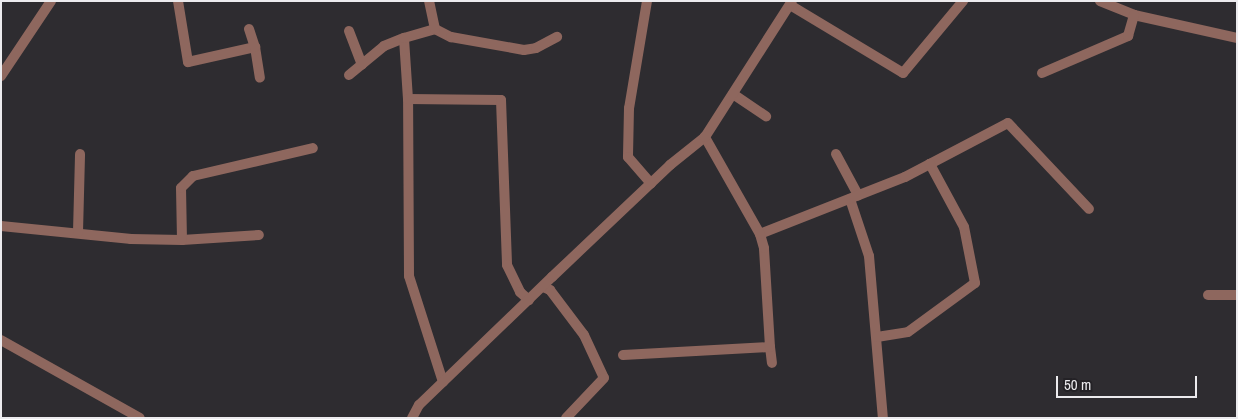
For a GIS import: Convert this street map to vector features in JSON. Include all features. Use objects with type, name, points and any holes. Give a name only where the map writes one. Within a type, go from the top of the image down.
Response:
[{"type":"street","points":[[1,76],[52,1]]},
{"type":"street","points":[[178,1],[188,62],[254,47]]},
{"type":"street","points":[[430,1],[435,29]]},
{"type":"street","points":[[647,1],[629,108],[628,157],[652,183]]},
{"type":"street","points":[[412,418],[419,405],[652,183],[705,137],[791,3],[902,73],[963,1]]},
{"type":"street","points":[[1100,1],[1134,15],[1237,38]]},
{"type":"street","points":[[1042,72],[1128,36],[1134,15]]},
{"type":"street","points":[[249,28],[260,78]]},
{"type":"street","points":[[349,75],[384,46],[435,29],[451,37],[524,50],[536,48],[557,37]]},
{"type":"street","points":[[349,31],[362,65]]},
{"type":"street","points":[[404,38],[408,99],[409,276],[443,382]]},
{"type":"street","points":[[733,94],[766,116]]},
{"type":"street","points":[[408,99],[501,100],[507,265],[520,292],[529,300]]},
{"type":"street","points":[[760,234],[854,197],[930,164],[1008,123],[1089,209]]},
{"type":"street","points":[[705,137],[760,234],[772,363]]},
{"type":"street","points":[[182,240],[181,188],[193,176],[313,148]]},
{"type":"street","points":[[78,232],[80,154]]},
{"type":"street","points":[[836,154],[854,197],[869,256],[883,418]]},
{"type":"street","points":[[877,337],[908,332],[975,283],[964,227],[930,164]]},
{"type":"street","points":[[1,226],[78,232],[131,239],[182,240],[259,235]]},
{"type":"street","points":[[543,287],[550,290],[584,335],[604,378],[566,418]]},
{"type":"street","points":[[1208,295],[1237,295]]},
{"type":"street","points":[[1,340],[140,418]]},
{"type":"street","points":[[623,355],[770,347]]}]
